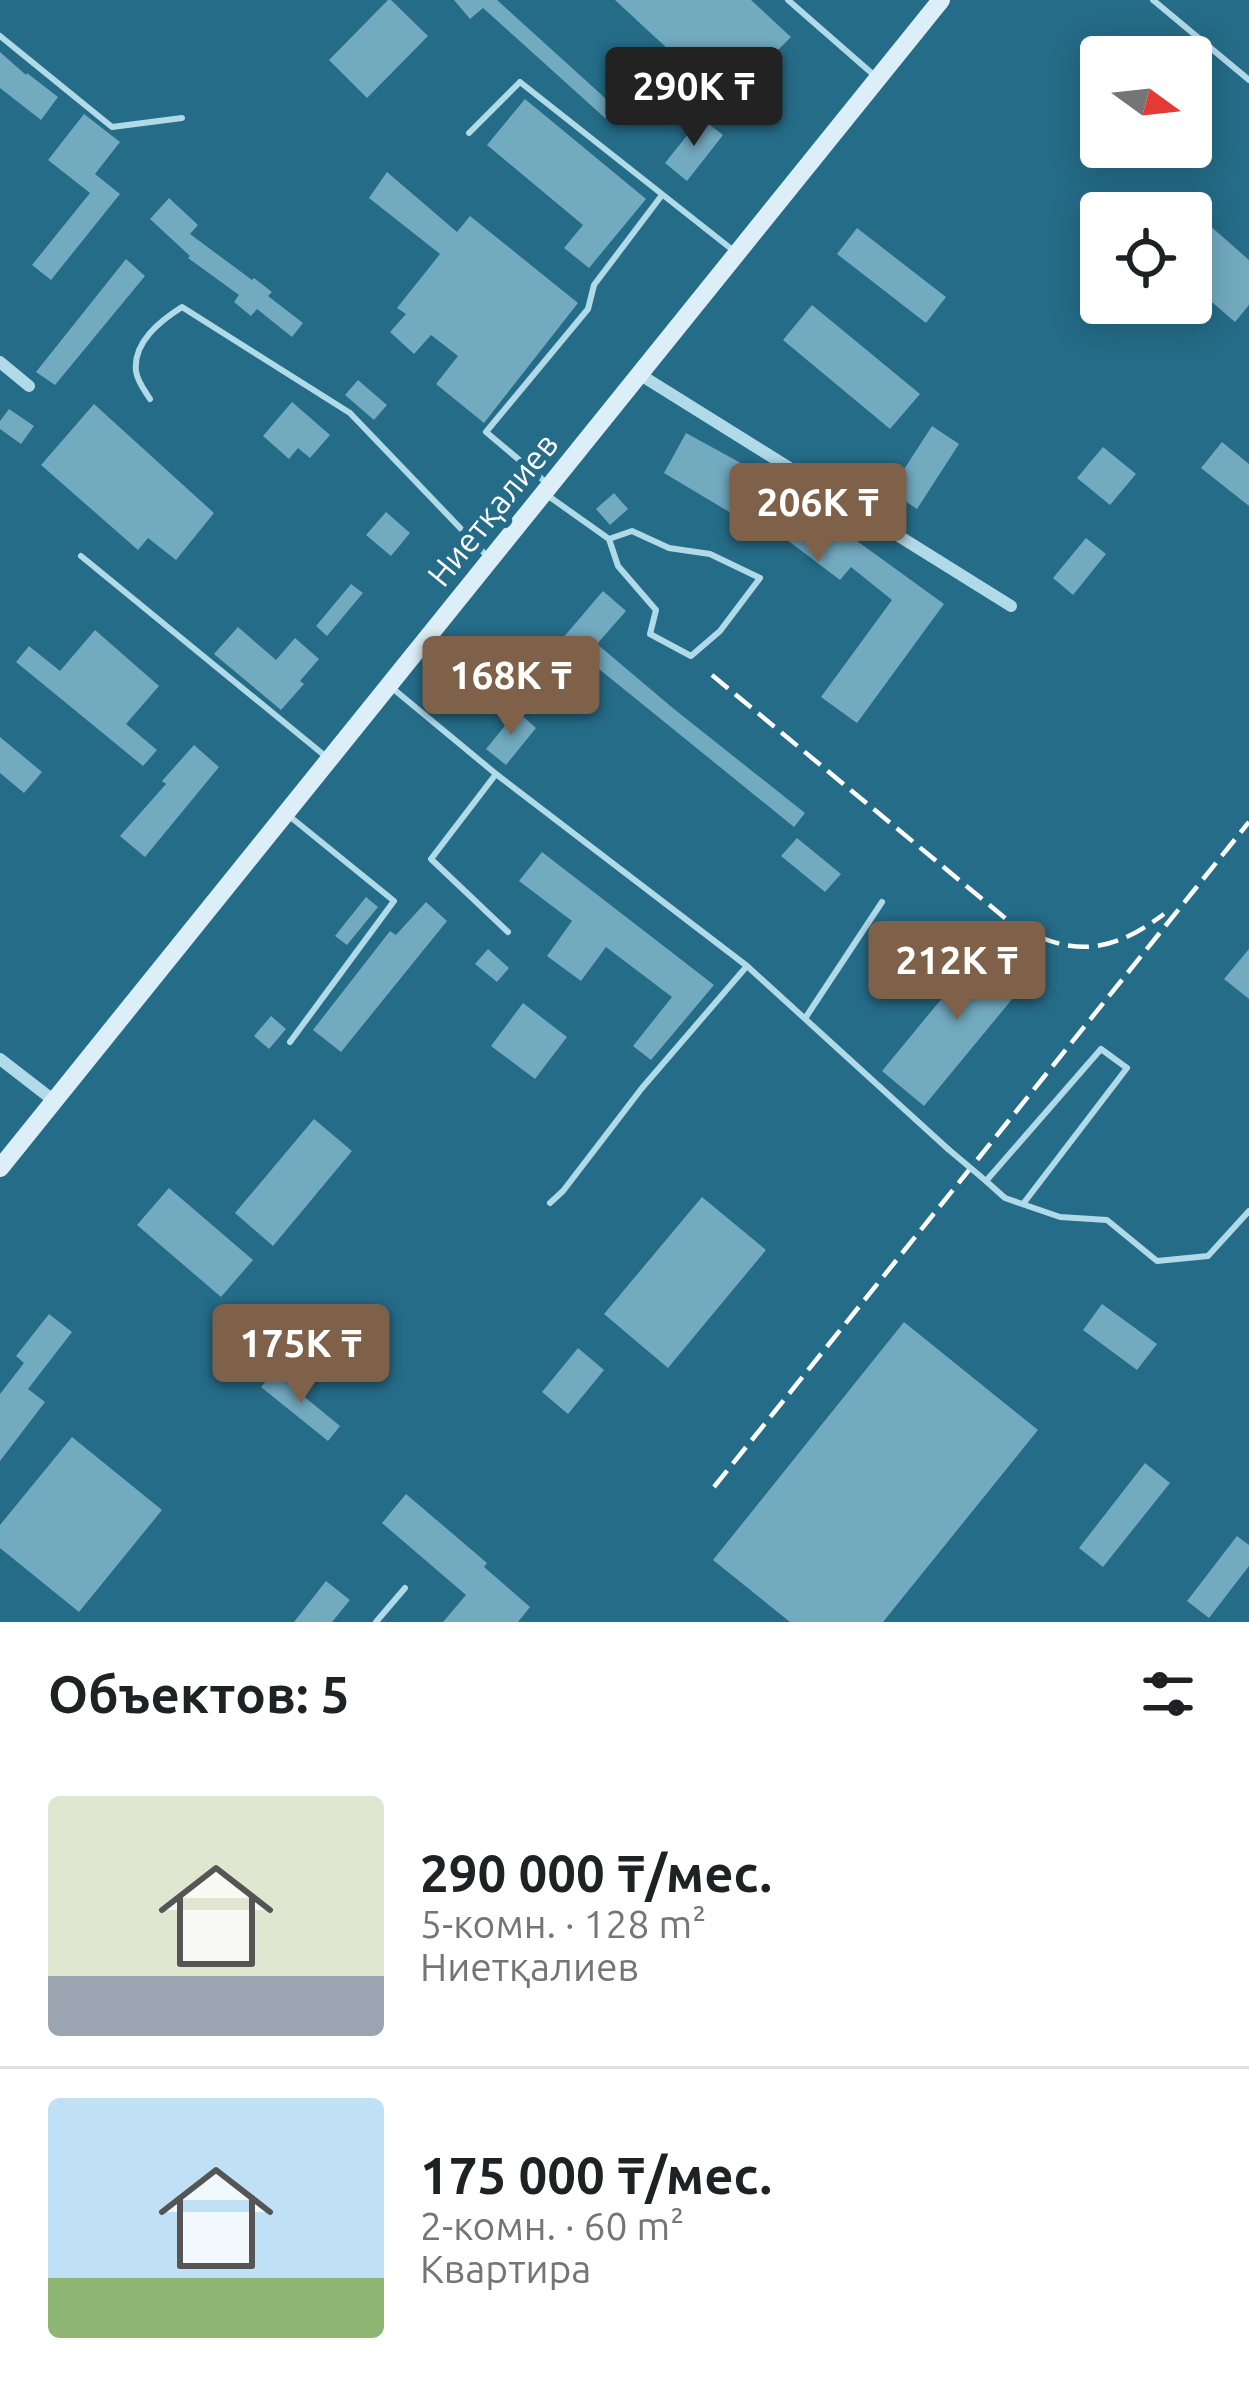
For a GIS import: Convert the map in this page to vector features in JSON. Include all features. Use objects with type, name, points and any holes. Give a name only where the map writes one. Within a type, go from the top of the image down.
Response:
[{"type":"street","name":"Ниетқалиев","points":[[0,1168],[941,0]]},
{"type":"street","points":[[0,362],[29,386]]},
{"type":"street","points":[[639,374],[1011,606]]},
{"type":"street","points":[[0,1059],[53,1100]]},
{"type":"lane","points":[[788,0],[878,78]]},
{"type":"lane","points":[[1153,0],[1249,80]]},
{"type":"lane","points":[[0,36],[112,128],[182,118]]},
{"type":"lane","points":[[469,133],[520,82],[737,253]]},
{"type":"lane","points":[[609,539],[632,531],[669,548],[710,554],[760,578],[720,631],[692,656],[650,634],[656,610],[618,566],[609,539],[546,489],[486,432],[588,309],[594,286],[662,195]]},
{"type":"lane","points":[[150,399],[136,375],[138,352],[158,322],[182,307],[350,413],[490,559]]},
{"type":"lane","points":[[81,556],[329,759]]},
{"type":"lane","points":[[388,685],[496,775],[747,966],[1006,1198],[1060,1217],[1107,1220],[1157,1261],[1208,1256],[1249,1210]]},
{"type":"lane","points":[[496,775],[430,859],[508,932]]},
{"type":"lane","points":[[285,813],[394,901],[290,1042]]},
{"type":"lane","points":[[806,1017],[882,902]]},
{"type":"lane","points":[[550,1203],[747,966]]},
{"type":"lane","points":[[986,1181],[1101,1049],[1127,1068],[1023,1204]]},
{"type":"lane","points":[[376,1622],[405,1588]]},
{"type":"building","points":[[388,0],[428,36],[367,98],[329,60]]},
{"type":"building","points":[[454,0],[497,0],[615,107],[605,118],[483,8],[470,19]]},
{"type":"building","points":[[615,0],[751,0],[791,37],[761,67],[757,63],[724,101]]},
{"type":"building","points":[[0,52],[58,97],[41,120],[0,88]]},
{"type":"building","points":[[525,99],[646,199],[589,268],[564,248],[583,225],[487,145]]},
{"type":"building","points":[[84,114],[120,142],[95,174],[120,194],[51,280],[32,265],[90,193],[48,160]]},
{"type":"building","points":[[701,118],[723,135],[687,181],[665,163]]},
{"type":"building","points":[[387,172],[457,232],[470,216],[578,303],[484,423],[436,384],[458,356],[431,335],[414,354],[390,332],[406,314],[397,308],[440,254],[369,198]]},
{"type":"building","points":[[169,198],[198,225],[190,234],[272,292],[268,296],[303,323],[292,337],[257,309],[251,316],[234,302],[239,295],[188,258],[150,219]]},
{"type":"building","points":[[1212,227],[1249,260],[1249,305],[1235,322],[1212,302]]},
{"type":"building","points":[[857,228],[946,297],[926,323],[837,254]]},
{"type":"building","points":[[126,259],[145,276],[55,385],[36,372]]},
{"type":"building","points":[[812,305],[920,394],[890,429],[783,340]]},
{"type":"building","points":[[358,380],[387,405],[374,420],[345,395]]},
{"type":"building","points":[[292,402],[330,435],[310,458],[298,448],[289,459],[263,436]]},
{"type":"building","points":[[94,404],[214,513],[176,560],[148,538],[138,550],[41,465]]},
{"type":"building","points":[[9,409],[34,426],[21,444],[0,429]]},
{"type":"building","points":[[932,426],[959,444],[917,509],[890,491]]},
{"type":"building","points":[[686,433],[777,483],[944,604],[857,723],[821,697],[892,600],[851,567],[840,580],[754,515],[746,522],[664,473]]},
{"type":"building","points":[[1222,442],[1249,464],[1249,506],[1201,468]]},
{"type":"building","points":[[1103,447],[1136,474],[1110,505],[1077,478]]},
{"type":"building","points":[[614,493],[628,509],[610,525],[596,509]]},
{"type":"building","points":[[386,512],[410,533],[391,556],[366,535]]},
{"type":"building","points":[[1086,538],[1106,554],[1073,595],[1053,578]]},
{"type":"building","points":[[351,584],[363,593],[327,636],[316,626]]},
{"type":"building","points":[[603,591],[626,611],[597,644],[805,813],[794,827],[562,639]]},
{"type":"building","points":[[238,627],[276,660],[295,638],[319,659],[281,710],[214,654]]},
{"type":"building","points":[[95,630],[159,686],[126,724],[157,750],[143,766],[16,662],[29,646],[60,671]]},
{"type":"building","points":[[517,711],[536,728],[506,765],[486,749]]},
{"type":"building","points":[[0,737],[42,772],[24,793],[0,773]]},
{"type":"building","points":[[194,745],[219,767],[145,857],[120,836]]},
{"type":"building","points":[[797,838],[841,874],[825,892],[781,856]]},
{"type":"building","points":[[542,852],[714,985],[651,1060],[633,1046],[672,997],[606,947],[581,981],[547,956],[572,921],[519,881]]},
{"type":"building","points":[[366,897],[378,907],[347,945],[335,936]]},
{"type":"building","points":[[426,902],[447,921],[341,1052],[313,1030],[390,931],[396,935]]},
{"type":"building","points":[[990,940],[1032,975],[924,1106],[882,1071]]},
{"type":"building","points":[[488,949],[509,968],[497,982],[475,964]]},
{"type":"building","points":[[1249,949],[1249,999],[1224,979]]},
{"type":"building","points":[[523,1003],[567,1037],[535,1079],[491,1046]]},
{"type":"building","points":[[271,1016],[286,1029],[269,1049],[254,1036]]},
{"type":"building","points":[[314,1119],[352,1151],[273,1246],[235,1213]]},
{"type":"building","points":[[169,1188],[253,1260],[221,1297],[137,1225]]},
{"type":"building","points":[[702,1197],[766,1250],[668,1368],[604,1314]]},
{"type":"building","points":[[1102,1304],[1157,1344],[1137,1370],[1083,1330]]},
{"type":"building","points":[[49,1314],[72,1332],[28,1389],[45,1402],[0,1461],[0,1394],[24,1363],[16,1356]]},
{"type":"building","points":[[904,1322],[1038,1430],[883,1622],[790,1622],[713,1560]]},
{"type":"building","points":[[578,1348],[604,1370],[568,1414],[542,1392]]},
{"type":"building","points":[[274,1372],[340,1426],[328,1441],[261,1387]]},
{"type":"building","points":[[72,1437],[162,1510],[79,1612],[0,1548],[0,1525]]},
{"type":"building","points":[[1145,1463],[1170,1483],[1103,1567],[1079,1548]]},
{"type":"building","points":[[406,1494],[530,1607],[518,1622],[443,1622],[466,1595],[382,1523]]},
{"type":"building","points":[[1237,1536],[1249,1545],[1249,1566],[1209,1618],[1187,1601]]},
{"type":"building","points":[[326,1581],[350,1600],[332,1622],[294,1622]]},
{"type":"railway","points":[[712,675],[1011,923],[1052,942],[1089,947],[1125,937],[1164,914]]},
{"type":"railway","points":[[714,1487],[1249,822]]}]
